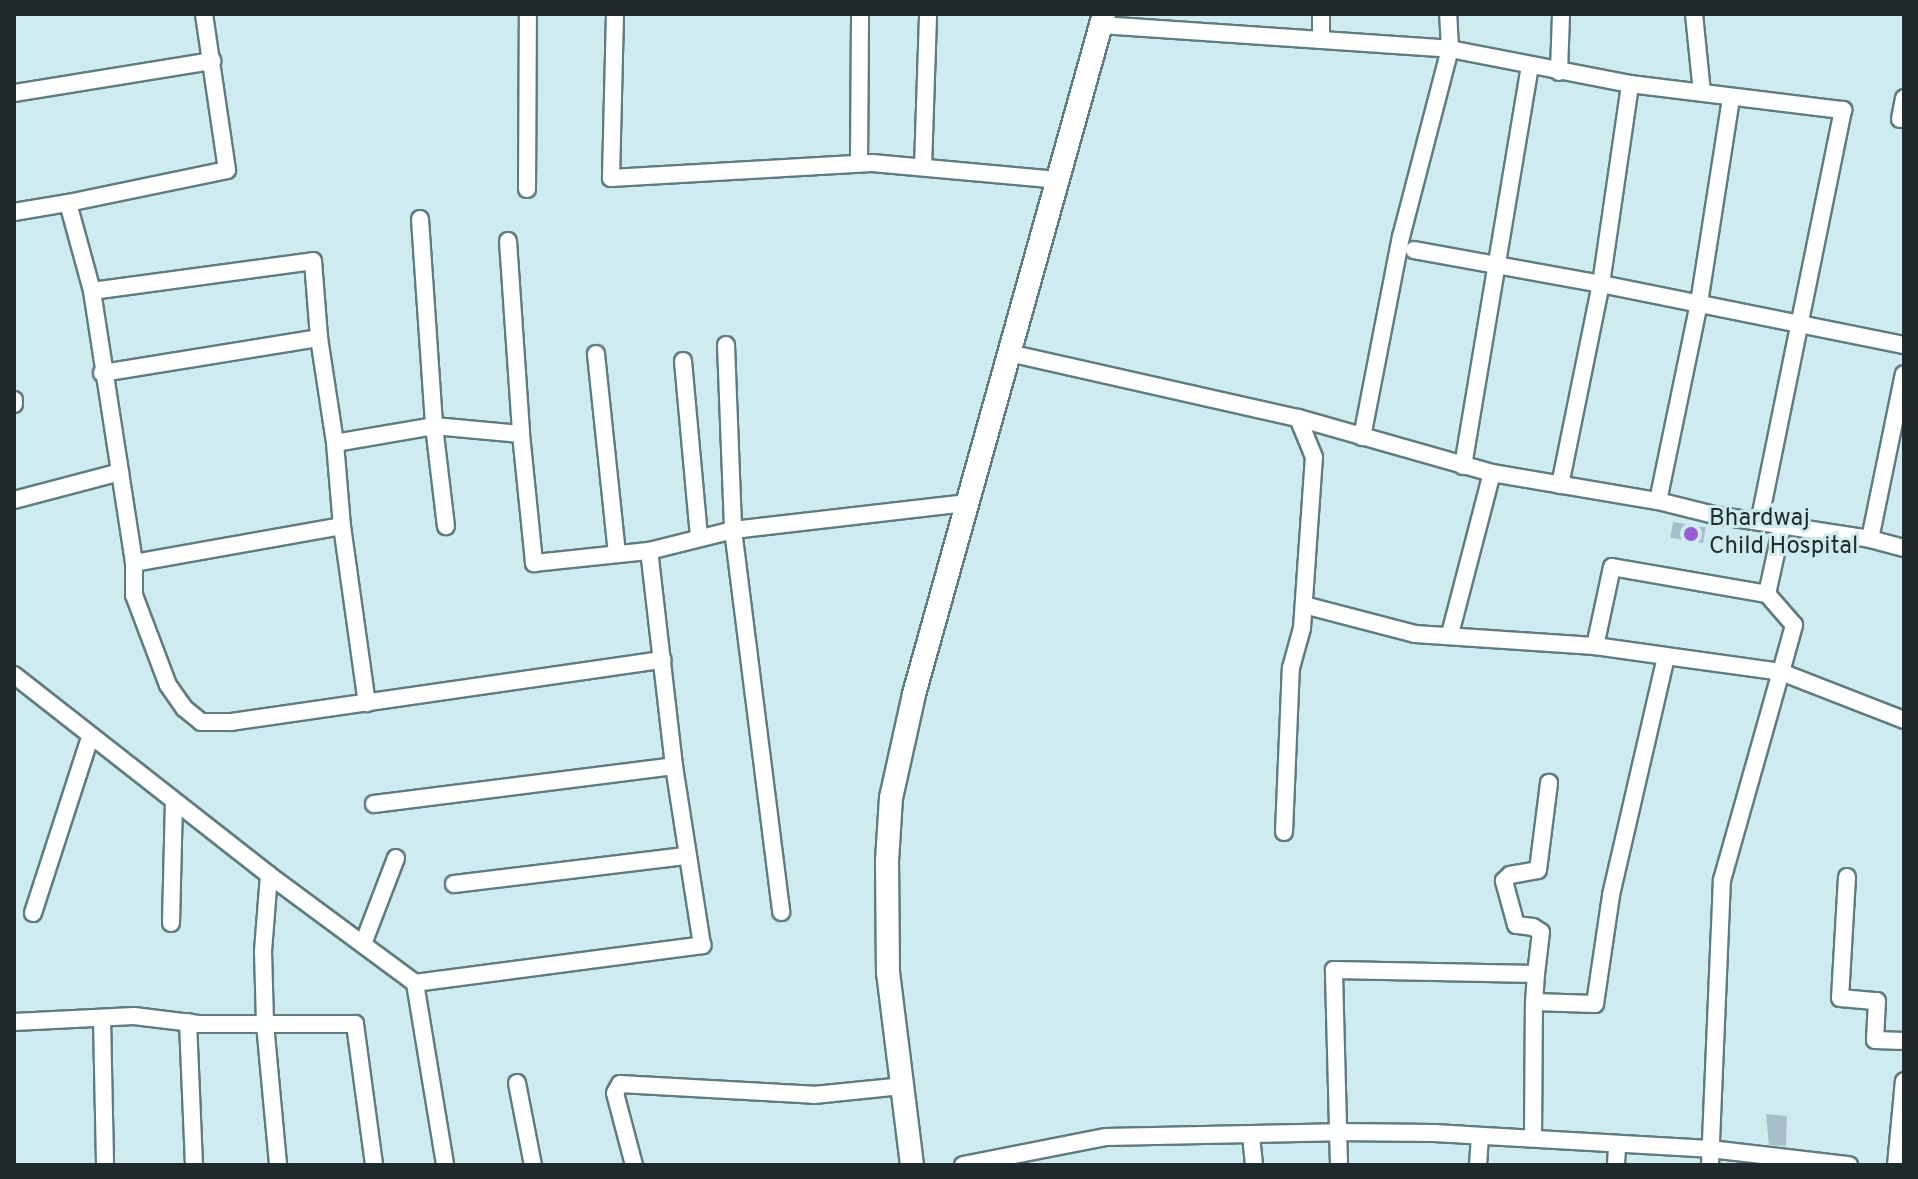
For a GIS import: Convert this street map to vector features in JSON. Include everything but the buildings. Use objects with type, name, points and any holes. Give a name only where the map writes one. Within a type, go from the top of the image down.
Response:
[{"type":"main road","points":[[912,1165],[888,973],[887,861],[891,798],[914,694],[1103,19]]},
{"type":"street","points":[[14,212],[227,170],[204,14]]},
{"type":"street","points":[[527,189],[528,14]]},
{"type":"street","points":[[615,14],[611,178],[859,163],[1060,180]]},
{"type":"street","points":[[859,163],[860,14]]},
{"type":"street","points":[[923,167],[928,14]]},
{"type":"street","points":[[1321,14],[1321,40]]},
{"type":"street","points":[[1362,437],[1401,237],[1450,49],[1448,14]]},
{"type":"street","points":[[1559,72],[1561,14]]},
{"type":"street","points":[[1694,14],[1702,93]]},
{"type":"street","points":[[1103,19],[1450,49],[1630,84],[1843,110],[1759,522]]},
{"type":"street","points":[[14,93],[212,61]]},
{"type":"street","points":[[1463,466],[1499,267],[1530,67]]},
{"type":"street","points":[[1560,485],[1601,284],[1630,84]]},
{"type":"street","points":[[1658,501],[1699,303],[1731,98]]},
{"type":"street","points":[[1900,119],[1904,98]]},
{"type":"street","points":[[68,203],[92,291],[102,373],[134,563],[134,595],[168,685],[184,708],[201,722],[231,722],[663,660]]},
{"type":"street","points":[[420,219],[434,426],[446,526]]},
{"type":"street","points":[[508,241],[521,434],[534,563],[649,551],[733,530],[967,503]]},
{"type":"street","points":[[1414,250],[1904,345]]},
{"type":"street","points":[[92,291],[313,261],[319,338],[367,703]]},
{"type":"street","points":[[102,373],[319,338]]},
{"type":"street","points":[[726,345],[733,530],[781,912]]},
{"type":"street","points":[[1009,353],[1298,418],[1492,473],[1870,539],[1904,548]]},
{"type":"street","points":[[596,354],[617,553]]},
{"type":"street","points":[[683,361],[699,537]]},
{"type":"street","points":[[1870,539],[1904,374]]},
{"type":"street","points":[[1284,832],[1291,668],[1304,605],[1314,457],[1298,418]]},
{"type":"street","points":[[335,443],[434,426],[521,434]]},
{"type":"street","points":[[14,500],[120,472]]},
{"type":"street","points":[[1450,634],[1492,473]]},
{"type":"street","points":[[134,563],[342,526]]},
{"type":"street","points":[[1767,594],[1782,526]]},
{"type":"street","points":[[415,983],[702,945],[674,766],[649,551]]},
{"type":"street","points":[[1595,646],[1612,567],[1767,594],[1794,625],[1722,880],[1710,1157]]},
{"type":"street","points":[[1304,605],[1415,634],[1595,646],[1781,672],[1904,720]]},
{"type":"street","points":[[1534,1002],[1595,1004],[1611,895],[1666,656]]},
{"type":"street","points":[[14,675],[90,738],[415,983],[445,1165]]},
{"type":"street","points":[[33,913],[90,738]]},
{"type":"street","points":[[374,804],[674,766]]},
{"type":"street","points":[[1533,1138],[1534,1002],[1541,932],[1533,927],[1516,925],[1504,881],[1510,875],[1538,870],[1549,783]]},
{"type":"street","points":[[171,923],[174,802]]},
{"type":"street","points":[[454,884],[687,856]]},
{"type":"street","points":[[363,944],[396,858]]},
{"type":"street","points":[[269,875],[263,951],[265,1024],[278,1165]]},
{"type":"street","points":[[1847,877],[1840,998],[1877,1001],[1875,1040],[1904,1041]]},
{"type":"street","points":[[1339,1165],[1334,970],[1536,974]]},
{"type":"street","points":[[14,1022],[134,1016],[188,1022],[355,1024],[374,1165]]},
{"type":"street","points":[[102,1019],[105,1165]]},
{"type":"street","points":[[188,1022],[194,1165]]},
{"type":"street","points":[[1896,1165],[1904,1081]]},
{"type":"street","points":[[517,1083],[533,1165]]},
{"type":"street","points":[[634,1165],[615,1093],[620,1084],[814,1095],[902,1086]]},
{"type":"street","points":[[963,1165],[1106,1137],[1337,1132],[1533,1138],[1617,1144],[1710,1157],[1849,1165]]},
{"type":"street","points":[[1251,1136],[1254,1165]]},
{"type":"street","points":[[1478,1165],[1480,1137]]},
{"type":"street","points":[[1616,1165],[1617,1144]]},
{"type":"place","name":"Bhardwaj Child Hospital","points":[[1691,534]]}]
